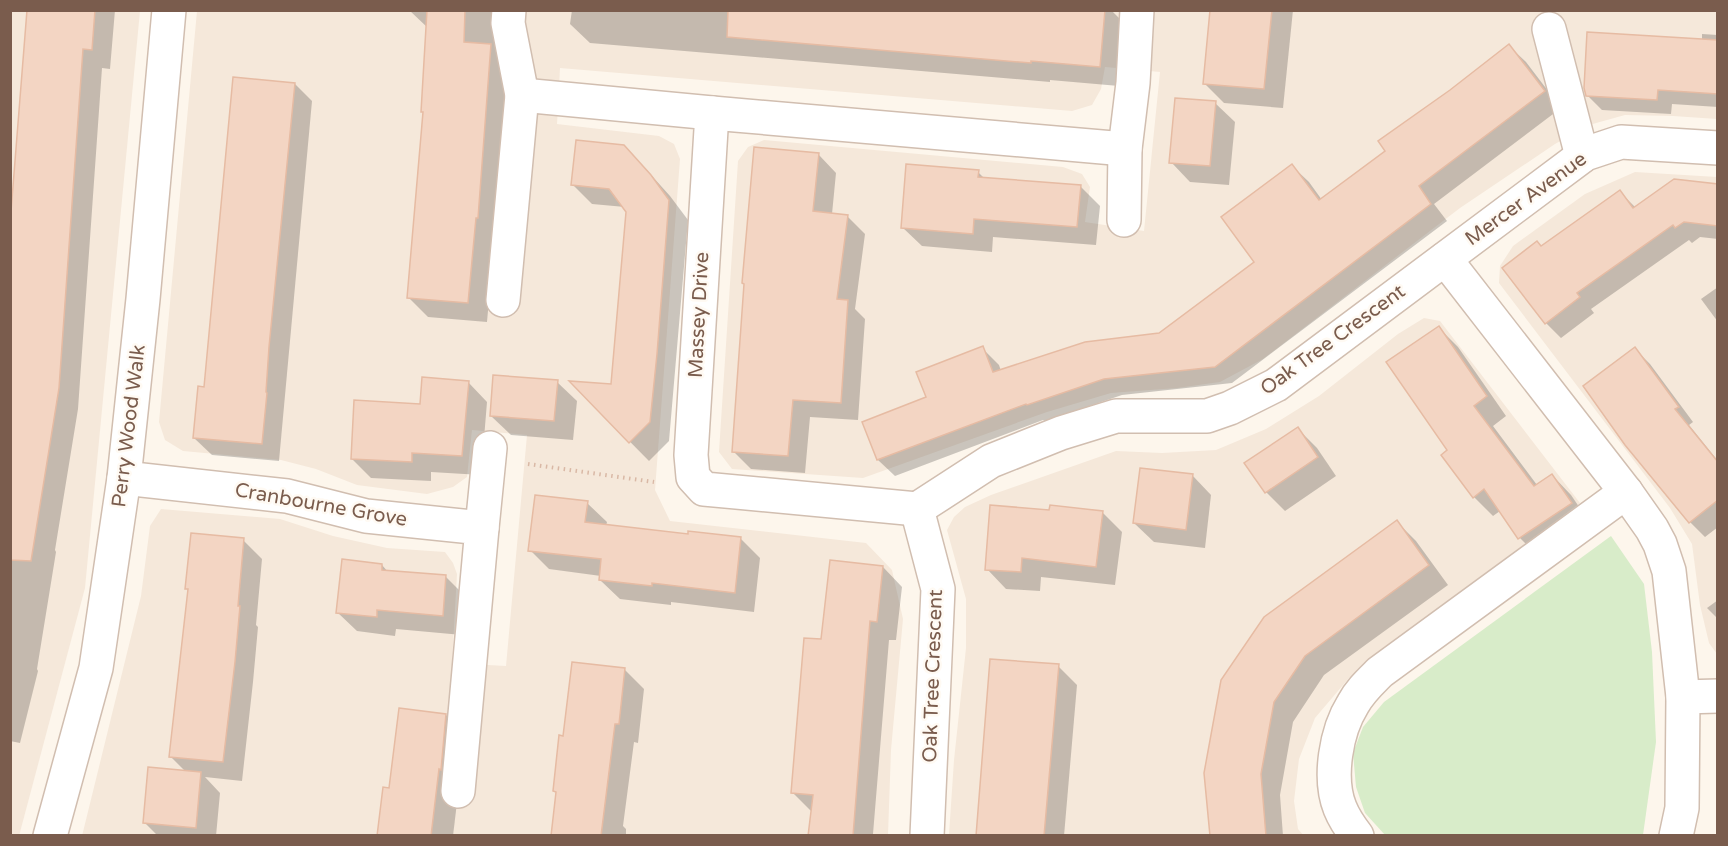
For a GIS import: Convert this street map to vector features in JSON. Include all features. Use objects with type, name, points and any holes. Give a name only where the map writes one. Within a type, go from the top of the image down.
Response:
[{"type":"street","name":"Perry Wood Walk","points":[[50,836],[96,668],[124,477],[144,299],[169,10]]},
{"type":"street","points":[[503,300],[522,95],[508,23],[509,10]]},
{"type":"street","points":[[1124,220],[1125,148],[1133,83],[1137,10]]},
{"type":"street","points":[[1549,29],[1582,156]]},
{"type":"street","points":[[522,95],[1125,148]]},
{"type":"street","name":"Massey Drive","points":[[705,489],[693,477],[691,455],[711,113]]},
{"type":"street","name":"Mercer Avenue","points":[[1445,259],[1585,154],[1621,142],[1718,148]]},
{"type":"street","points":[[1445,259],[1626,492],[1660,544],[1669,571],[1683,697],[1682,808],[1676,836]]},
{"type":"street","name":"Oak Tree Crescent","points":[[927,836],[938,589],[917,509],[991,461],[1061,433],[1116,416],[1207,416],[1230,408],[1276,385],[1445,259]]},
{"type":"street","points":[[458,791],[489,453]]},
{"type":"street","name":"Cranbourne Grove","points":[[124,477],[288,495],[366,516],[482,528]]},
{"type":"street","points":[[705,489],[917,509]]},
{"type":"street","points":[[1357,836],[1339,807],[1335,787],[1336,750],[1342,727],[1352,704],[1365,687],[1380,672],[1626,492]]},
{"type":"street","points":[[1683,697],[1718,696]]},
{"type":"path","points":[[489,453],[705,489]]},
{"type":"shaded area","points":[[10,11],[140,11],[85,588],[19,836],[10,835]]},
{"type":"shaded area","points":[[197,11],[1717,11],[1717,119],[1625,115],[1589,125],[1555,144],[1460,208],[1263,359],[1220,382],[1111,393],[1047,412],[863,478],[732,469],[719,452],[738,161],[748,147],[764,140],[1063,167],[1082,174],[1090,187],[1085,222],[1144,231],[1160,72],[1105,67],[1101,89],[1092,105],[1072,111],[560,68],[557,124],[659,136],[674,144],[680,159],[655,490],[670,521],[866,543],[892,570],[903,619],[891,750],[888,835],[82,836],[141,596],[150,526],[161,509],[280,519],[333,536],[387,548],[445,552],[457,574],[452,663],[506,666],[527,435],[472,430],[467,477],[453,487],[427,494],[357,485],[316,469],[281,460],[183,451],[165,440],[159,422]]},
{"type":"shaded area","points":[[1635,172],[1717,177],[1717,654],[1709,643],[1700,605],[1692,544],[1670,508],[1499,283],[1500,266],[1513,246],[1585,194]]},
{"type":"shaded area","points":[[1424,318],[1440,321],[1580,503],[1402,635],[1349,678],[1315,718],[1299,759],[1294,801],[1298,829],[1304,836],[949,835],[954,760],[966,648],[966,599],[947,530],[954,517],[965,507],[991,495],[1116,451],[1162,453],[1216,450],[1266,429],[1319,396],[1398,334]]},
{"type":"green space","points":[[1611,536],[1644,584],[1652,652],[1656,742],[1643,835],[1385,835],[1365,813],[1356,787],[1353,753],[1363,727],[1384,702]]},
{"type":"building","points":[[27,10],[95,10],[92,50],[83,49],[59,388],[31,561],[10,560],[10,224]]},
{"type":"building","points":[[427,10],[465,10],[464,42],[491,44],[478,218],[476,218],[468,303],[407,298],[423,112],[421,112]]},
{"type":"building","points":[[728,10],[1105,10],[1100,67],[727,37]]},
{"type":"building","points":[[1210,10],[1272,10],[1264,89],[1203,84]]},
{"type":"building","points":[[1587,32],[1718,40],[1718,94],[1658,90],[1657,100],[1586,96],[1584,88]]},
{"type":"building","points":[[1509,44],[1545,91],[1419,186],[1431,204],[1215,367],[1104,379],[1026,404],[877,460],[862,422],[926,397],[916,372],[983,346],[993,372],[1085,342],[1159,333],[1254,262],[1221,217],[1292,164],[1319,200],[1385,151],[1378,141],[1450,90]]},
{"type":"building","points":[[233,77],[295,83],[269,347],[262,444],[193,438],[198,386],[204,387]]},
{"type":"building","points":[[1175,98],[1216,101],[1210,166],[1169,163]]},
{"type":"building","points":[[576,140],[624,145],[651,175],[669,200],[650,422],[629,443],[569,381],[611,384],[626,212],[609,189],[571,185]]},
{"type":"building","points":[[754,147],[819,153],[813,211],[848,215],[837,299],[848,300],[841,403],[793,400],[788,456],[732,452],[744,284],[742,283]]},
{"type":"building","points":[[906,164],[979,170],[978,177],[1081,185],[1077,227],[974,219],[973,234],[901,228]]},
{"type":"building","points":[[1674,179],[1718,184],[1718,226],[1684,222],[1675,228],[1673,225],[1577,293],[1580,297],[1545,324],[1502,268],[1537,241],[1541,246],[1620,190],[1633,208]]},
{"type":"building","points":[[1439,326],[1487,396],[1474,406],[1534,486],[1552,474],[1572,503],[1518,539],[1484,489],[1473,498],[1441,455],[1447,450],[1386,362]]},
{"type":"building","points":[[1635,347],[1679,407],[1675,409],[1718,462],[1718,500],[1689,523],[1625,445],[1583,386]]},
{"type":"building","points":[[493,375],[558,380],[554,421],[490,416]]},
{"type":"building","points":[[422,377],[469,381],[462,456],[412,453],[412,462],[351,459],[354,400],[420,404]]},
{"type":"building","points":[[1298,427],[1318,457],[1265,493],[1244,463]]},
{"type":"building","points":[[1140,468],[1193,474],[1186,530],[1133,523]]},
{"type":"building","points":[[535,495],[588,501],[585,522],[688,534],[688,531],[741,537],[735,593],[652,583],[652,586],[599,580],[601,559],[528,551]]},
{"type":"building","points":[[990,505],[1049,510],[1050,505],[1103,511],[1096,567],[1022,558],[1021,572],[985,570]]},
{"type":"building","points":[[1397,520],[1429,565],[1305,656],[1274,702],[1261,774],[1266,836],[1210,836],[1204,773],[1221,680],[1264,617]]},
{"type":"building","points":[[191,533],[244,538],[235,662],[223,762],[169,757],[188,589],[185,589]]},
{"type":"building","points":[[342,559],[382,564],[382,570],[446,575],[443,616],[377,610],[377,617],[336,613]]},
{"type":"building","points":[[830,560],[883,566],[877,622],[870,621],[853,836],[808,836],[813,795],[791,793],[804,638],[821,639]]},
{"type":"building","points":[[990,659],[1059,664],[1044,836],[976,836]]},
{"type":"building","points":[[572,662],[625,668],[619,724],[615,724],[601,836],[551,836],[559,735],[563,736]]},
{"type":"building","points":[[399,708],[446,714],[441,770],[439,769],[431,836],[377,836],[383,787],[389,788]]},
{"type":"building","points":[[148,767],[201,772],[196,828],[143,823]]}]
